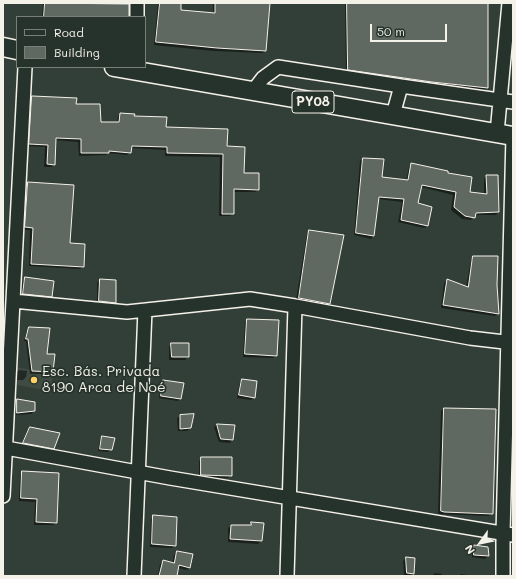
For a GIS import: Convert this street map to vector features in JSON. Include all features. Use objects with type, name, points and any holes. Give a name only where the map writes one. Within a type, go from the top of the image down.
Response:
[{"type":"highway","points":[[3,48],[16,50]]},
{"type":"highway","name":"PY08","points":[[133,69],[507,135]]},
{"type":"street","points":[[136,16],[138,3]]},
{"type":"street","points":[[503,576],[508,534],[510,343],[507,135],[499,100],[509,3]]},
{"type":"street","points":[[253,91],[263,78],[278,67],[513,102]]},
{"type":"street","points":[[3,496],[25,68]]},
{"type":"street","points":[[393,115],[401,86]]},
{"type":"street","points":[[13,301],[127,312],[250,299],[470,338],[510,343]]},
{"type":"street","points":[[287,576],[295,306]]},
{"type":"street","points":[[134,576],[145,310]]},
{"type":"street","points":[[6,448],[289,498],[508,534]]},
{"type":"shaded area","name":"Esc. Bás. Privada 8190 Arca de Noé","points":[[16,367],[53,374],[51,391],[17,385]]},
{"type":"building","points":[[45,3],[129,4],[129,16],[44,16]]},
{"type":"building","points":[[160,3],[181,3],[181,10],[215,13],[215,3],[270,3],[266,51],[156,42]]},
{"type":"building","points":[[347,3],[488,3],[488,88],[348,70]]},
{"type":"building","points":[[32,96],[77,98],[76,104],[100,104],[101,122],[119,122],[120,113],[135,114],[134,116],[167,117],[166,127],[228,129],[227,146],[245,147],[244,173],[259,173],[259,190],[234,189],[234,214],[222,214],[223,154],[167,153],[167,147],[132,146],[131,153],[109,151],[109,153],[81,153],[81,139],[56,138],[55,165],[47,164],[48,145],[29,144]]},
{"type":"building","points":[[363,158],[384,159],[382,177],[408,180],[411,163],[448,171],[448,173],[472,177],[470,192],[487,194],[486,175],[498,175],[499,212],[476,213],[475,218],[465,216],[454,207],[456,192],[422,185],[418,203],[432,207],[428,226],[401,220],[404,199],[379,197],[374,236],[356,233]]},
{"type":"building","points":[[28,182],[74,185],[70,243],[85,244],[84,267],[31,264],[33,228],[25,227]]},
{"type":"building","points":[[309,230],[344,235],[330,304],[299,298]]},
{"type":"building","points":[[473,256],[498,256],[497,285],[499,314],[443,305],[447,279],[468,287]]},
{"type":"building","points":[[25,277],[54,281],[52,297],[23,294]]},
{"type":"building","points":[[100,279],[116,280],[116,303],[99,301]]},
{"type":"building","points":[[247,319],[279,320],[277,356],[245,354]]},
{"type":"building","points":[[29,327],[50,328],[47,354],[55,354],[53,372],[32,371],[28,339],[26,339]]},
{"type":"building","points":[[171,343],[189,343],[189,357],[172,357]]},
{"type":"building","points":[[242,379],[257,381],[255,398],[239,395]]},
{"type":"building","points":[[163,380],[184,383],[181,399],[161,396]]},
{"type":"building","points":[[17,399],[35,402],[35,411],[17,413]]},
{"type":"building","points":[[444,408],[496,409],[493,514],[441,511]]},
{"type":"building","points":[[194,414],[191,428],[180,429],[180,415]]},
{"type":"building","points":[[217,424],[235,425],[233,440],[221,439]]},
{"type":"building","points":[[30,427],[60,433],[54,449],[23,443]]},
{"type":"building","points":[[102,436],[115,438],[112,450],[100,449]]},
{"type":"building","points":[[201,457],[232,457],[232,476],[201,475]]},
{"type":"building","points":[[22,471],[59,473],[57,523],[36,522],[37,499],[21,498]]},
{"type":"building","points":[[153,515],[177,517],[176,546],[152,544]]},
{"type":"building","points":[[251,522],[264,523],[262,541],[230,539],[231,525],[251,525]]},
{"type":"building","points":[[474,545],[488,547],[489,556],[474,555]]},
{"type":"building","points":[[177,551],[193,554],[190,568],[179,565],[177,576],[159,576],[163,560],[174,563]]},
{"type":"building","points":[[406,557],[415,558],[414,574],[407,573]]},
{"type":"place","name":"Esc. Bás. Privada 8190 Arca de Noé","points":[[34,380]]}]
